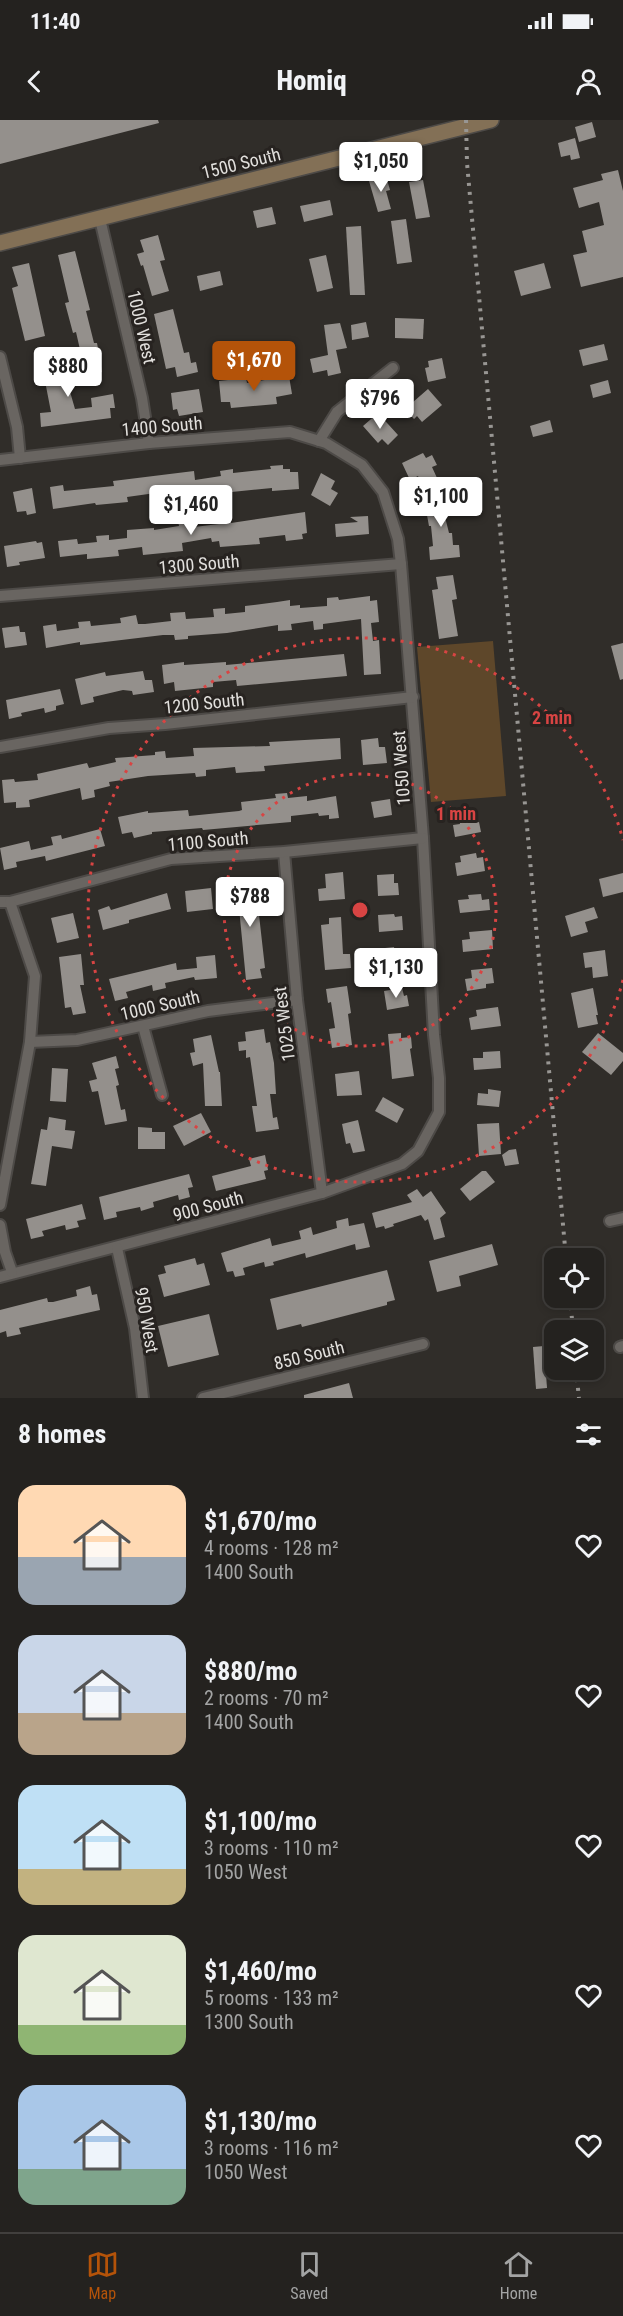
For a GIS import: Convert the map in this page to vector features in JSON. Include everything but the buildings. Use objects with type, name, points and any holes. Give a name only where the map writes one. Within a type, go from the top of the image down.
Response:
[{"type":"street","name":"1500 South","points":[[0,243],[491,120]]},
{"type":"street","name":"1000 West","points":[[99,219],[142,398],[149,443]]},
{"type":"street","points":[[0,357],[17,427],[20,458]]},
{"type":"street","points":[[322,442],[337,412],[393,368]]},
{"type":"street","name":"1400 South","points":[[0,460],[149,443],[290,432],[322,442]]},
{"type":"street","name":"1050 West","points":[[322,442],[362,465],[383,492],[398,538],[423,838],[434,1035],[439,1078],[439,1112],[418,1151]]},
{"type":"street","name":"1300 South","points":[[0,596],[401,564]]},
{"type":"street","name":"1200 South","points":[[0,747],[109,728],[177,723],[412,697]]},
{"type":"street","name":"1100 South","points":[[5,902],[171,859],[284,852],[423,838]]},
{"type":"street","name":"1025 West","points":[[284,852],[297,1000],[322,1193]]},
{"type":"street","points":[[0,1205],[30,1042],[35,976],[5,902]]},
{"type":"street","name":"1000 South","points":[[30,1042],[77,1040],[208,1011],[297,1000]]},
{"type":"street","points":[[143,1026],[162,1095]]},
{"type":"street","name":"900 South","points":[[0,1277],[12,1272],[117,1248],[322,1193],[402,1164],[418,1151]]},
{"type":"street","points":[[610,1221],[623,1218]]},
{"type":"street","points":[[0,1225],[5,1252],[12,1272]]},
{"type":"street","name":"950 West","points":[[117,1248],[135,1328],[142,1398]]},
{"type":"street","name":"850 South","points":[[203,1398],[423,1344]]},
{"type":"shaded area","points":[[493,641],[506,796],[431,802],[417,647]]},
{"type":"railway","points":[[466,120],[467,163],[565,1248]]},
{"type":"railway","points":[[571,1308],[572,1320]]},
{"type":"railway","points":[[577,1380],[579,1398]]}]
